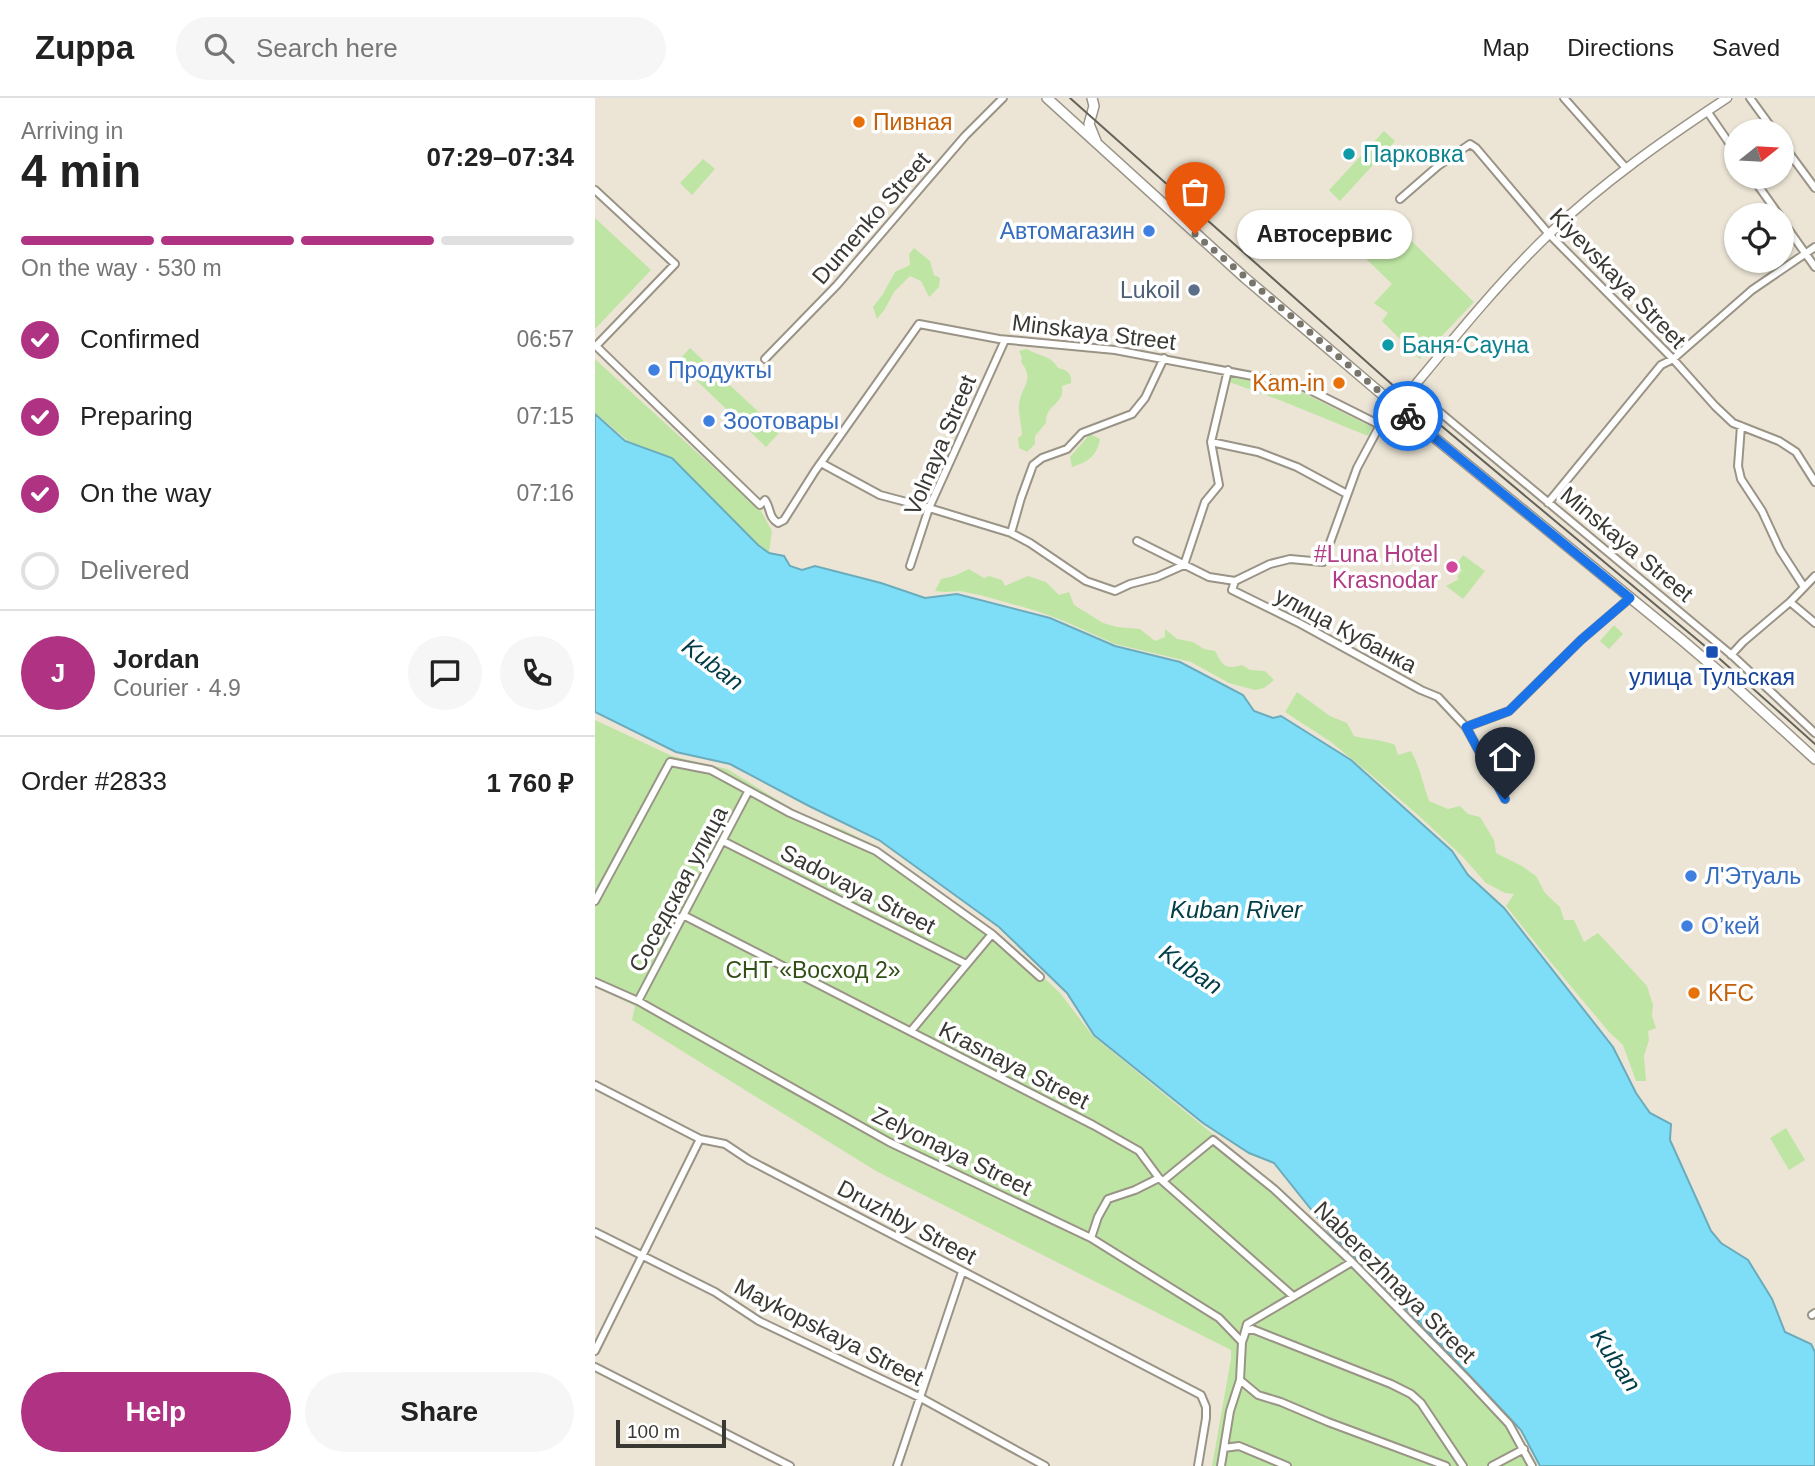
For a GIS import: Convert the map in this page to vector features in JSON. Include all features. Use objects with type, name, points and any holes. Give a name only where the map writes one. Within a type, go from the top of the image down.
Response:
[{"type":"main road","name":"Minskaya Street","points":[[1047,98],[1212,249],[1397,407],[1723,675],[1815,759]]},
{"type":"main road","points":[[1092,98],[1094,106],[1090,128],[1104,150]]},
{"type":"main road","points":[[1059,109],[1079,120],[1091,117]]},
{"type":"street","name":"Dumenko Street","points":[[765,359],[837,285],[965,136],[1003,98]]},
{"type":"street","points":[[1563,98],[1626,168]]},
{"type":"street","points":[[1708,98],[1724,132]]},
{"type":"street","points":[[1137,541],[1209,577],[1235,581],[1270,564],[1290,559],[1323,562],[1357,468],[1380,425],[1476,312],[1549,234],[1626,168],[1727,98]]},
{"type":"street","points":[[1750,98],[1765,119]]},
{"type":"street","name":"Kiyevskaya Street","points":[[1400,199],[1438,166],[1470,144],[1476,148],[1549,234],[1673,359],[1715,406],[1733,423],[1779,441],[1796,452],[1815,482]]},
{"type":"street","points":[[1794,160],[1815,188]]},
{"type":"street","points":[[595,190],[675,264],[596,346],[760,505],[765,500],[774,521],[778,523],[784,520],[821,463],[880,495],[1011,533],[1030,542],[1086,581],[1115,591],[1157,577],[1184,565],[1205,502],[1219,485],[1211,442],[1228,370]]},
{"type":"street","points":[[1794,237],[1815,267]]},
{"type":"street","points":[[1548,503],[1661,365],[1673,359],[1752,290],[1815,247]]},
{"type":"street","name":"Minskaya Street","points":[[821,463],[919,324],[1005,340],[1115,350],[1300,385],[1380,425]]},
{"type":"street","name":"Volnaya Street","points":[[910,566],[929,508],[1005,340]]},
{"type":"street","points":[[1011,533],[1033,465],[1042,458],[1067,449],[1082,433],[1132,414],[1145,398],[1164,358]]},
{"type":"street","name":"Minskaya Street","points":[[1412,389],[1731,655],[1815,733]]},
{"type":"street","points":[[1741,426],[1738,466],[1741,479],[1804,587]]},
{"type":"street","points":[[1211,442],[1258,452],[1297,467],[1347,494]]},
{"type":"street","points":[[1731,655],[1815,576]]},
{"type":"street","name":"улица Кубанка","points":[[1235,581],[1232,590],[1438,697],[1466,727],[1505,799]]},
{"type":"street","name":"Minskaya Street","points":[[1466,727],[1509,711],[1581,640],[1630,598]]},
{"type":"street","points":[[1790,602],[1815,623]]},
{"type":"street","points":[[595,901],[670,762],[711,770],[790,813],[876,851],[992,934],[1040,977]]},
{"type":"street","name":"Соседская улица","points":[[638,1002],[748,792]]},
{"type":"street","name":"Sadovaya Street","points":[[723,841],[967,964]]},
{"type":"street","name":"Krasnaya Street","points":[[683,915],[1139,1151],[1161,1180],[1293,1296]]},
{"type":"street","points":[[911,1031],[992,934]]},
{"type":"street","name":"Zelyonaya Street","points":[[595,982],[638,1002],[889,1142],[1091,1238],[1219,1318],[1242,1342]]},
{"type":"street","name":"Druzhby Street","points":[[595,1085],[700,1139],[725,1144],[749,1160],[1201,1395],[1206,1407],[1206,1418],[1198,1466]]},
{"type":"street","points":[[595,1351],[700,1139]]},
{"type":"street","name":"Naberezhnaya Street","points":[[1161,1180],[1213,1140],[1274,1189],[1352,1262],[1467,1378],[1509,1424],[1532,1466]]},
{"type":"street","points":[[1091,1238],[1108,1199],[1161,1180]]},
{"type":"street","name":"Maykopskaya Street","points":[[595,1232],[715,1292],[759,1321],[921,1398],[1045,1466]]},
{"type":"street","points":[[1221,1466],[1230,1411],[1240,1380],[1242,1342],[1247,1324],[1352,1262]]},
{"type":"street","points":[[897,1466],[962,1272]]},
{"type":"street","points":[[1242,1342],[1246,1331],[1252,1329],[1411,1394],[1421,1403],[1463,1466]]},
{"type":"street","points":[[595,1367],[790,1466]]},
{"type":"street","points":[[1240,1380],[1258,1395],[1446,1466]]},
{"type":"street","points":[[1224,1448],[1239,1446],[1287,1466]]},
{"type":"street","points":[[1492,1466],[1524,1449]]},
{"type":"green space","points":[[1384,131],[1395,141],[1340,201],[1329,190]]},
{"type":"green space","points":[[703,159],[715,169],[692,195],[680,183]]},
{"type":"green space","points":[[595,218],[651,270],[595,329]]},
{"type":"green space","points":[[1389,219],[1474,302],[1420,359],[1382,321],[1388,313],[1374,303],[1392,284],[1357,250]]},
{"type":"green space","points":[[914,248],[930,261],[934,275],[940,278],[939,287],[929,297],[921,281],[910,276],[894,292],[877,319],[873,307],[895,272],[910,265],[909,254]]},
{"type":"green space","points":[[690,348],[780,432],[766,447],[677,362]]},
{"type":"green space","points":[[1027,349],[1044,356],[1058,368],[1068,372],[1071,383],[1062,386],[1061,397],[1035,436],[1035,444],[1027,452],[1019,448],[1018,438],[1022,435],[1019,405],[1027,379],[1019,351]]},
{"type":"green space","points":[[595,359],[761,511],[772,531],[769,553],[672,458],[628,441],[595,413]]},
{"type":"green space","points":[[1231,375],[1297,390],[1372,427],[1368,436],[1229,382]]},
{"type":"green space","points":[[1090,434],[1100,439],[1097,450],[1087,460],[1072,467],[1070,457]]},
{"type":"green space","points":[[1463,555],[1485,571],[1463,599],[1446,586],[1459,579],[1457,577],[1462,570],[1456,565]]},
{"type":"green space","points":[[969,569],[984,578],[989,576],[1002,580],[1005,586],[1028,576],[1046,582],[1059,595],[1069,592],[1074,605],[1103,623],[1140,629],[1155,641],[1165,637],[1165,629],[1177,639],[1215,651],[1225,666],[1242,665],[1250,670],[1265,671],[1274,680],[1264,688],[1255,690],[1229,683],[1191,662],[1115,644],[1037,611],[960,591],[935,591],[941,579]]},
{"type":"green space","points":[[1614,625],[1623,634],[1609,649],[1600,641]]},
{"type":"green space","points":[[1297,692],[1330,716],[1347,723],[1354,736],[1395,745],[1398,755],[1411,751],[1429,801],[1448,809],[1460,806],[1468,814],[1480,817],[1494,840],[1496,853],[1536,876],[1545,893],[1560,907],[1564,920],[1574,920],[1584,942],[1598,933],[1647,986],[1656,1028],[1648,1031],[1649,1040],[1644,1056],[1646,1081],[1636,1081],[1623,1045],[1609,1032],[1506,906],[1514,894],[1505,893],[1486,883],[1462,856],[1370,774],[1331,742],[1285,712]]},
{"type":"green space","name":"СНТ «Восход 2»","points":[[595,720],[672,756],[727,769],[804,816],[844,830],[880,848],[997,934],[1060,993],[1092,1035],[1276,1186],[1360,1266],[1516,1428],[1536,1466],[1212,1466],[1231,1350],[876,1171],[632,1020],[635,1006],[595,987]]},
{"type":"green space","points":[[1786,1128],[1805,1160],[1789,1170],[1770,1138]]},
{"type":"water","name":"Kuban River","points":[[595,414],[625,441],[672,458],[758,545],[769,553],[784,556],[790,566],[802,570],[815,566],[881,583],[925,598],[957,594],[1050,618],[1115,646],[1180,662],[1243,695],[1254,711],[1273,718],[1281,716],[1351,760],[1452,851],[1468,875],[1504,908],[1613,1047],[1636,1093],[1650,1113],[1671,1124],[1670,1140],[1711,1231],[1721,1243],[1748,1260],[1772,1299],[1785,1332],[1811,1344],[1815,1352],[1815,1466],[1540,1466],[1521,1430],[1408,1310],[1330,1233],[1274,1163],[1249,1153],[1203,1123],[1094,1035],[1067,993],[999,927],[879,840],[730,764],[676,752],[595,712]]},
{"type":"tram line","points":[[1070,98],[1396,388],[1712,652],[1815,744]]},
{"type":"way so far","points":[[1195,234],[1408,416]]},
{"type":"place","name":"Пивная","points":[[859,122]]},
{"type":"place","name":"Парковка","points":[[1349,154]]},
{"type":"place","name":"Автомагазин","points":[[1149,231]]},
{"type":"place","name":"Автосервис","points":[[1195,234]]},
{"type":"place","name":"Lukoil","points":[[1194,290]]},
{"type":"place","name":"Баня-Сауна","points":[[1388,345]]},
{"type":"place","name":"Продукты","points":[[654,370]]},
{"type":"place","name":"Kam-in","points":[[1339,383]]},
{"type":"place","name":"Зоотовары","points":[[709,421]]},
{"type":"place","name":"#Luna Hotel Krasnodar","points":[[1452,567]]},
{"type":"place","name":"улица Тульская","points":[[1712,652]]},
{"type":"place","name":"Л'Этуаль","points":[[1691,876]]},
{"type":"place","name":"О’кей","points":[[1687,926]]},
{"type":"place","name":"KFC","points":[[1694,993]]},
{"type":"route","points":[[1408,416],[1630,598],[1581,640],[1509,711],[1466,727],[1505,799]]},
{"type":"water label","name":"Kuban","points":[[713,664]]},
{"type":"water label","name":"Kuban","points":[[1191,969]]},
{"type":"water label","name":"Kuban","points":[[1616,1360]]}]
